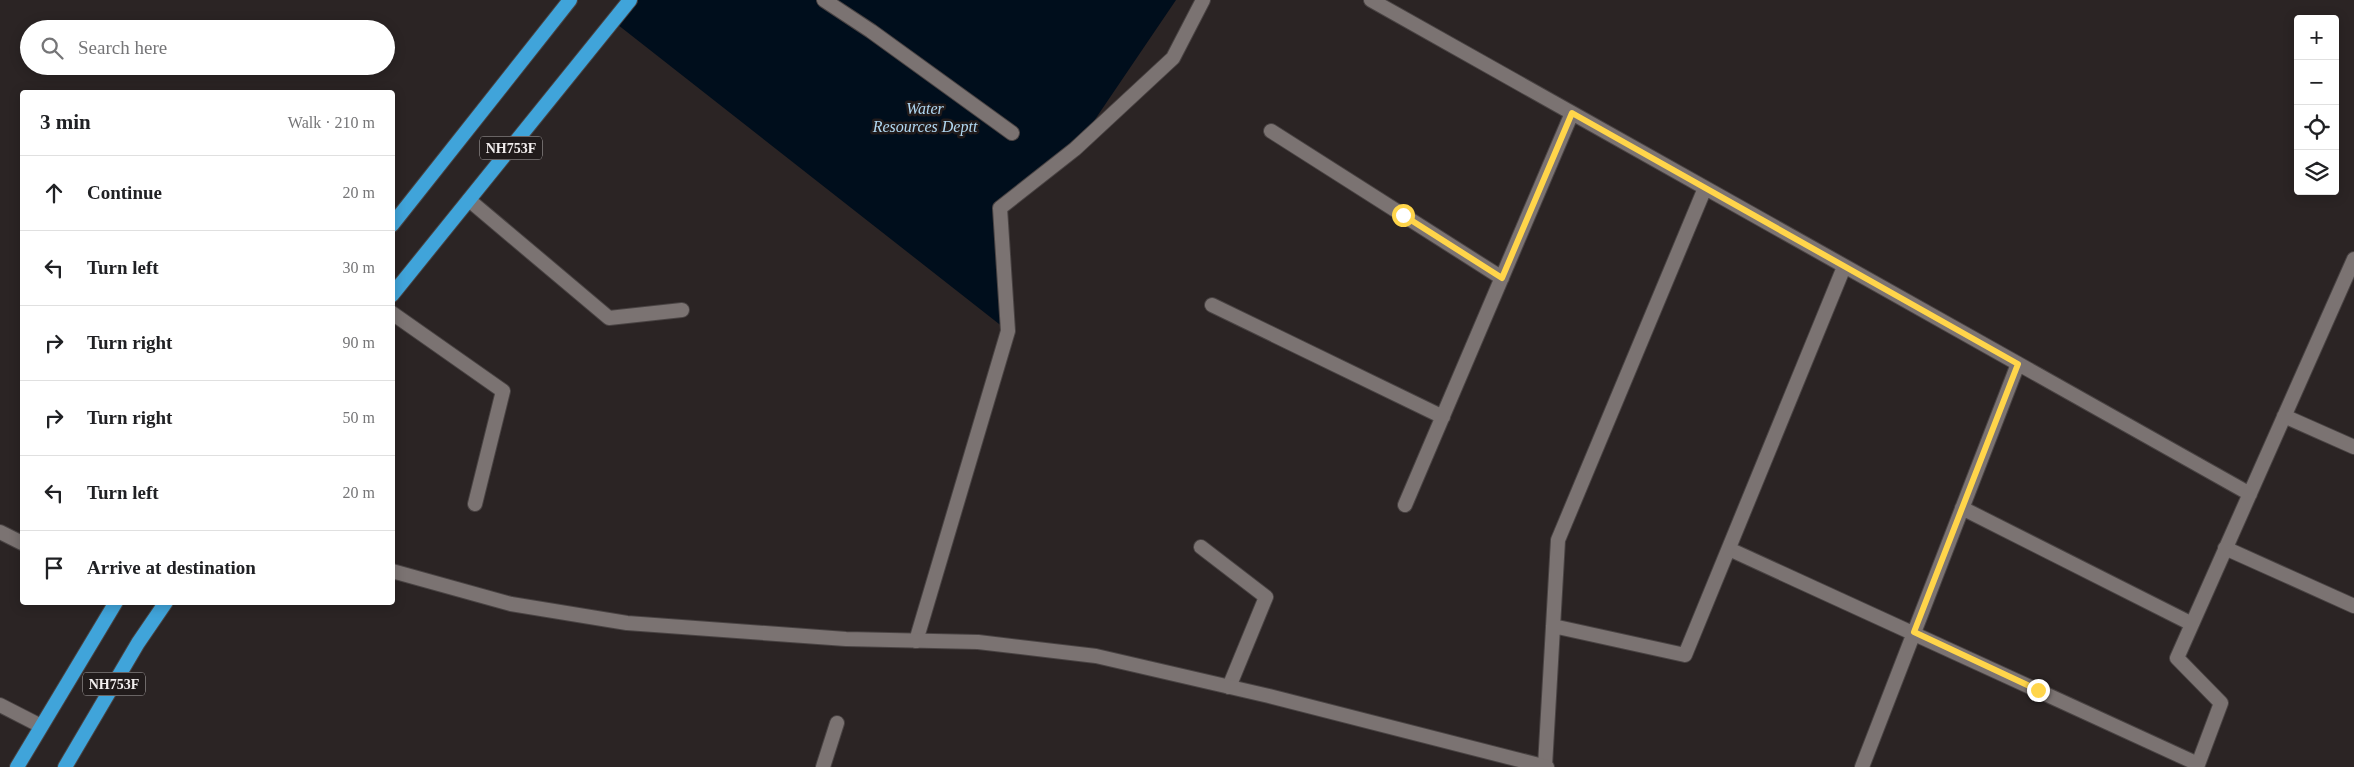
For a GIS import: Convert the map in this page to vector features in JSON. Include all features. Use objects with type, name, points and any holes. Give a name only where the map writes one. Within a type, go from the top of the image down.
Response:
[{"type":"highway","name":"NH753F","points":[[395,221],[570,0]]},
{"type":"highway","name":"NH753F","points":[[395,291],[630,0]]},
{"type":"highway","name":"NH753F","points":[[17,767],[114,605]]},
{"type":"highway","name":"NH753F","points":[[65,767],[138,643],[164,605]]},
{"type":"street","points":[[824,0],[839,4],[871,31],[1012,133]]},
{"type":"street","points":[[916,641],[1008,331],[1000,208],[1075,149],[1173,58],[1203,0]]},
{"type":"street","points":[[1371,0],[2250,494]]},
{"type":"street","points":[[1405,505],[1572,113]]},
{"type":"street","points":[[1271,131],[1502,278]]},
{"type":"street","points":[[395,572],[511,604],[627,624],[846,639],[978,642],[1096,656],[1229,687],[1546,767],[1558,540],[1705,188]]},
{"type":"street","points":[[469,200],[610,318],[682,310]]},
{"type":"street","points":[[1729,549],[1914,632],[2198,766],[2220,703],[2177,658],[2354,258]]},
{"type":"street","points":[[1553,626],[1685,655],[1844,267]]},
{"type":"street","points":[[1212,305],[1442,417]]},
{"type":"street","points":[[395,315],[503,391],[475,504]]},
{"type":"street","points":[[1862,767],[2018,364]]},
{"type":"street","points":[[2284,416],[2354,447]]},
{"type":"street","points":[[1962,508],[2192,624]]},
{"type":"street","points":[[0,532],[20,542]]},
{"type":"street","points":[[1201,547],[1266,597],[1229,687]]},
{"type":"street","points":[[2225,548],[2354,606]]},
{"type":"street","points":[[0,705],[41,726]]},
{"type":"street","points":[[823,767],[837,723]]},
{"type":"water","name":"Water Resources Deptt","points":[[630,0],[1176,0],[1075,149],[1001,208],[1008,331],[613,21]]},
{"type":"route","points":[[1403,215],[1502,278],[1572,113],[2018,364],[1914,632],[2038,690]]}]
